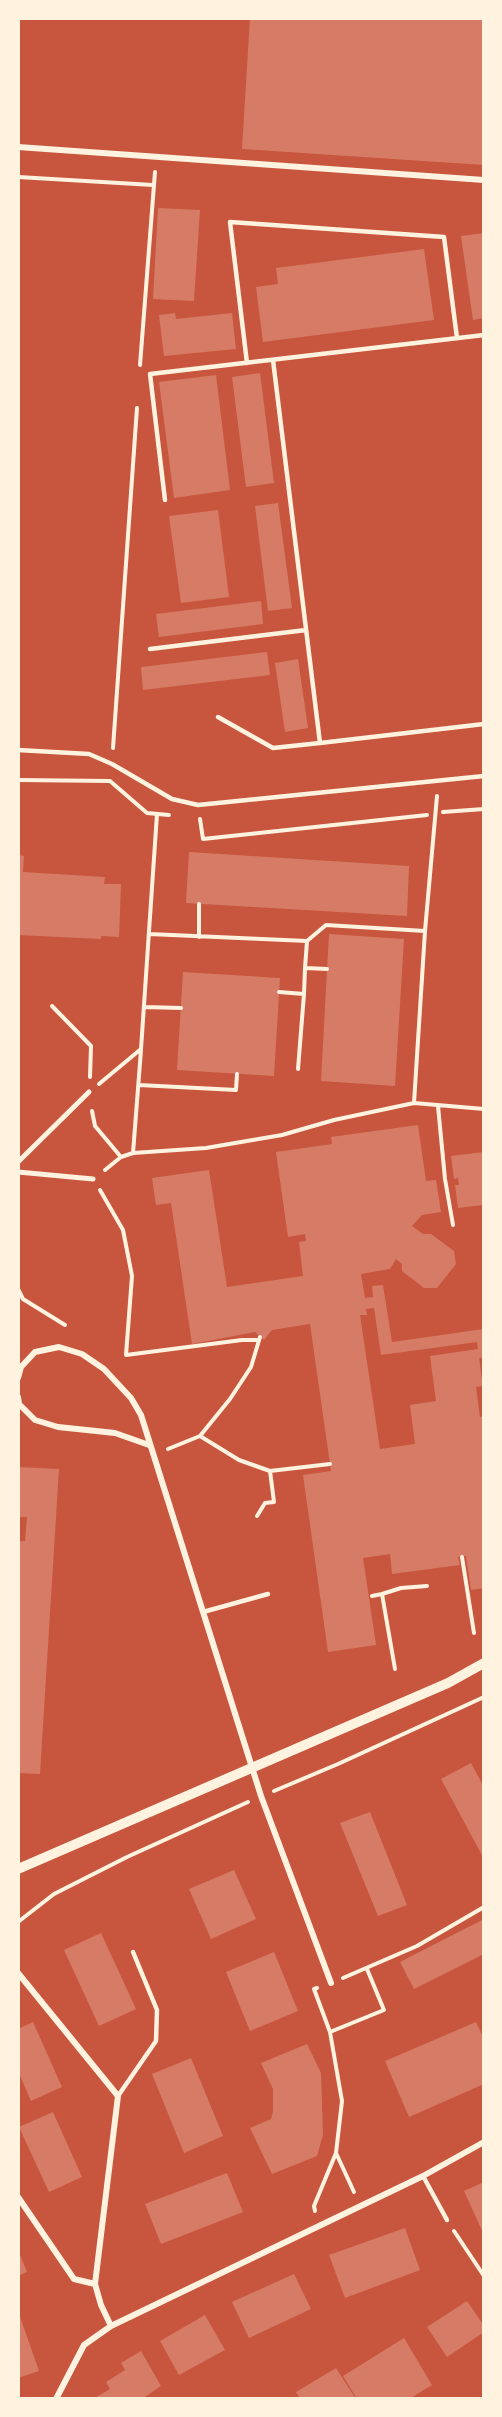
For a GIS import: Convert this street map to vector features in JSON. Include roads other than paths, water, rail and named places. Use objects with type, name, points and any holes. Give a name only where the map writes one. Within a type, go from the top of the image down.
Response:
[{"type":"street","points":[[18,147],[484,180]]},
{"type":"street","points":[[18,1162],[89,1092]]},
{"type":"street","points":[[18,1172],[93,1179]]},
{"type":"street","points":[[18,1378],[21,1366],[35,1352],[59,1347],[82,1354],[104,1370],[131,1398],[141,1415],[252,1768],[331,1983]]},
{"type":"street","points":[[18,1397],[19,1404],[35,1420],[58,1427],[115,1433],[149,1445]]},
{"type":"street","points":[[18,1869],[448,1683],[484,1663]]},
{"type":"street","points":[[18,1973],[118,2096],[95,2284],[100,2305],[111,2326]]},
{"type":"street","points":[[56,2399],[84,2345],[111,2326],[423,2176],[484,2142]]},
{"type":"street","points":[[18,2197],[74,2279],[95,2284]]},
{"type":"lane","points":[[247,363],[230,222],[444,237],[457,338]]},
{"type":"lane","points":[[165,500],[150,374],[484,335]]},
{"type":"lane","points":[[273,360],[320,743]]},
{"type":"lane","points":[[150,649],[306,630]]},
{"type":"lane","points":[[218,717],[273,748],[484,724]]},
{"type":"lane","points":[[18,750],[89,754],[112,764],[172,799],[198,805],[484,776]]},
{"type":"lane","points":[[203,1612],[268,1594]]},
{"type":"lane","points":[[118,2096],[156,2042],[157,2010],[133,1952]]},
{"type":"lane","points":[[423,2176],[447,2220]]}]
